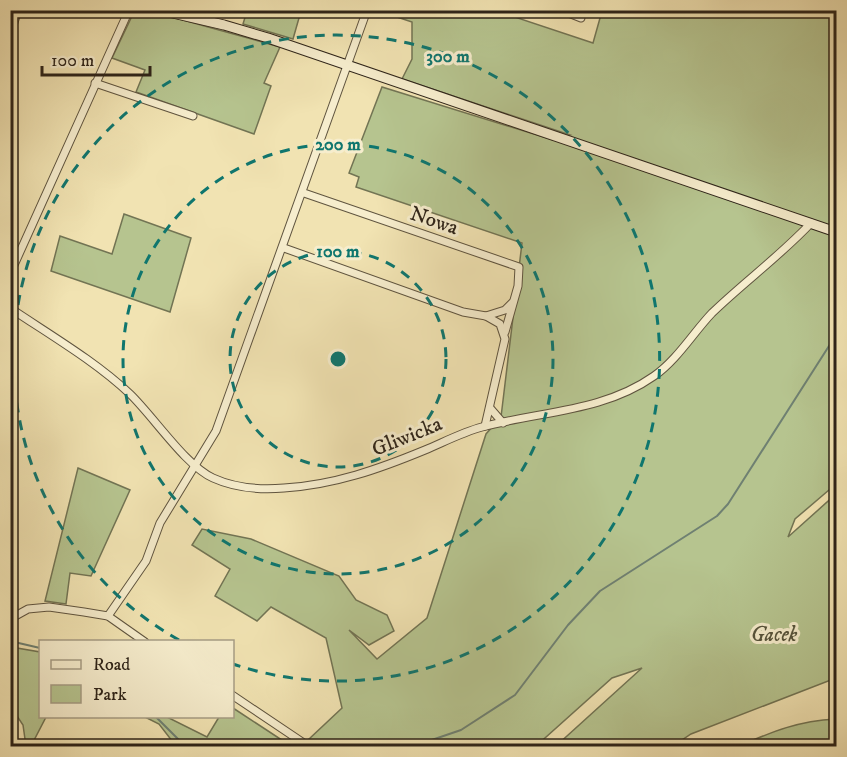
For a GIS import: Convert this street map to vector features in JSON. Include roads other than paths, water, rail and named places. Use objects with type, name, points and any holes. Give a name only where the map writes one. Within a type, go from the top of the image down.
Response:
[{"type":"main road","points":[[160,10],[224,25],[348,65],[837,232]]},
{"type":"street","points":[[10,35],[18,10]]},
{"type":"street","points":[[10,274],[129,10]]},
{"type":"street","points":[[108,616],[146,561],[160,523],[216,431],[284,248],[367,10]]},
{"type":"street","points":[[561,10],[581,18]]},
{"type":"street","points":[[95,83],[193,116]]},
{"type":"street","name":"Nowa","points":[[303,193],[519,267],[518,286],[505,332],[485,426]]},
{"type":"street","name":"Gliwicka","points":[[10,308],[104,372],[129,393],[195,465],[212,478],[238,486],[271,489],[310,486],[337,482],[376,469],[485,426],[572,411],[602,401],[655,375],[711,315],[792,243],[811,223]]},
{"type":"street","points":[[284,248],[463,312],[486,316],[500,324],[505,332]]},
{"type":"street","points":[[486,316],[505,310],[512,303]]},
{"type":"street","points":[[490,408],[503,423]]},
{"type":"street","points":[[10,619],[28,609],[49,607],[108,616],[142,640]]},
{"type":"street","points":[[234,696],[308,747]]},
{"type":"street","points":[[10,732],[13,747]]},
{"type":"waterway","points":[[414,746],[461,730],[515,695],[568,625],[600,591],[717,516],[728,504],[836,335]]},
{"type":"waterway","points":[[10,641],[39,648]]},
{"type":"waterway","points":[[157,718],[185,746]]},
{"type":"park label","name":"Gacek","points":[[774,635]]}]
